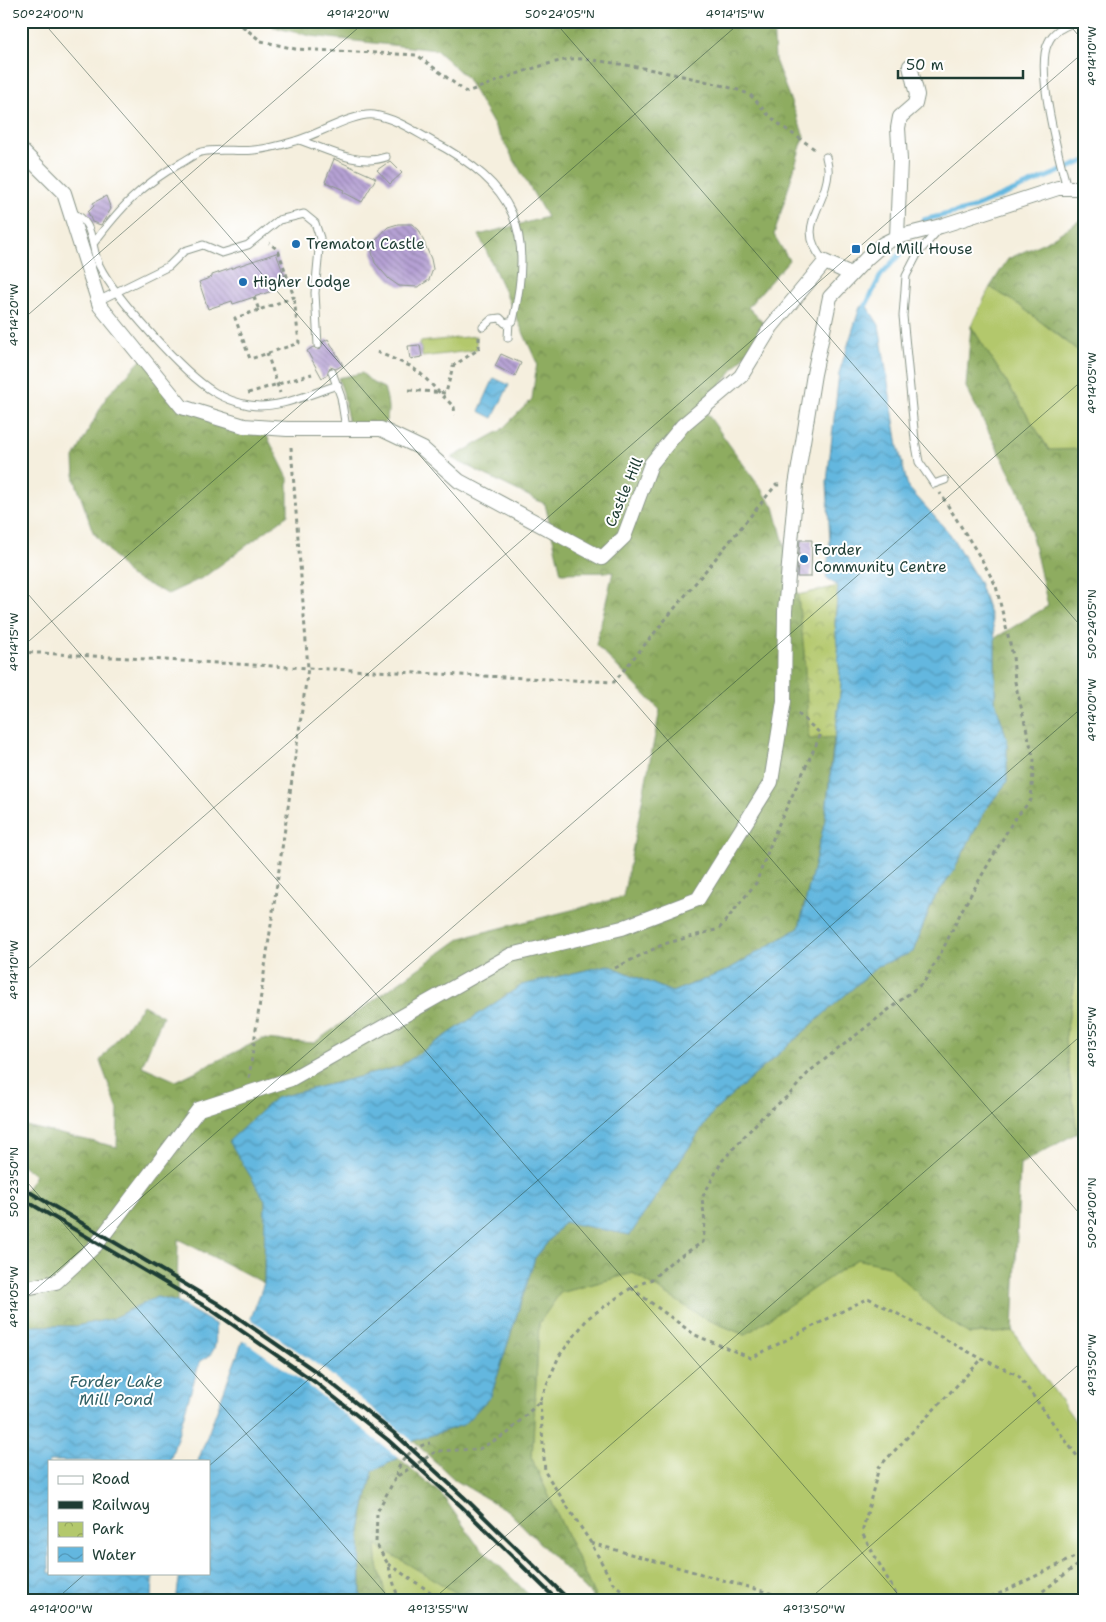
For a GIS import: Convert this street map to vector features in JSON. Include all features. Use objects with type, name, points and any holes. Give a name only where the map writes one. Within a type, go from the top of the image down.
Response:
[{"type":"street","points":[[897,237],[900,160],[898,128],[900,117],[915,104],[917,95],[910,66]]},
{"type":"street","name":"Castle Hill","points":[[21,150],[64,193],[100,306],[182,407],[244,426],[287,429],[381,429],[423,449],[459,481],[602,558],[624,537],[651,464],[683,425],[741,376],[771,327],[825,262]]},
{"type":"street","points":[[21,1289],[56,1282],[96,1245],[199,1109],[291,1079],[511,955],[622,928],[698,899],[771,782],[784,701],[785,611],[796,485],[814,374],[830,297],[883,244],[897,237],[941,226],[1058,188],[1066,182],[1085,188]]},
{"type":"street","points":[[825,262],[851,274]]},
{"type":"lane","points":[[1066,182],[1061,166],[1045,82],[1047,44],[1056,30],[1078,21]]},
{"type":"lane","points":[[93,244],[119,209],[134,195],[167,170],[201,152],[256,150],[299,140],[354,118],[372,114],[399,123],[478,169],[499,193],[516,218],[522,260],[519,294],[513,321],[510,322],[508,338]]},
{"type":"lane","points":[[299,140],[361,161],[373,162],[386,157]]},
{"type":"lane","points":[[825,262],[815,251],[810,229],[828,172],[826,157]]},
{"type":"lane","points":[[70,212],[84,219],[90,228],[93,244],[104,275],[117,292],[176,360],[213,392],[250,405],[267,406],[338,385]]},
{"type":"lane","points":[[98,301],[169,266],[184,250],[202,245],[222,253],[248,245],[279,220],[292,215],[304,214],[315,223],[320,238],[315,293],[318,345]]},
{"type":"lane","points":[[941,226],[918,253],[906,276],[903,316],[915,440],[919,462],[934,484],[945,480]]},
{"type":"lane","points":[[483,327],[492,319],[500,318],[505,323],[510,322]]},
{"type":"lane","points":[[332,372],[338,385],[346,428]]},
{"type":"path","points":[[236,21],[261,41],[295,49],[417,55],[466,92],[519,72],[573,59],[630,66],[708,82],[736,89],[750,96],[782,127],[826,157]]},
{"type":"path","points":[[260,235],[278,250],[294,297],[299,343],[250,359],[235,318],[294,297]]},
{"type":"path","points":[[254,297],[258,310]]},
{"type":"path","points":[[409,390],[446,393],[453,366],[478,350],[479,332],[483,327]]},
{"type":"path","points":[[377,352],[410,366],[434,385],[438,393],[454,407],[455,415]]},
{"type":"path","points":[[267,354],[282,402]]},
{"type":"path","points":[[229,399],[312,374]]},
{"type":"path","points":[[246,1093],[308,668],[291,447]]},
{"type":"path","points":[[396,1477],[436,1450],[479,1449],[508,1433],[540,1401],[559,1356],[588,1318],[631,1288],[652,1279],[671,1262],[703,1242],[705,1223],[702,1198],[722,1161],[763,1116],[789,1095],[810,1071],[924,982],[962,910],[1013,821],[1031,800],[1034,760],[1015,682],[1013,656],[996,586],[965,531],[934,484]]},
{"type":"path","points":[[21,652],[614,682],[776,485],[796,485]]},
{"type":"path","points":[[615,968],[664,944],[719,929],[756,883],[777,828],[821,734],[784,701]]},
{"type":"path","points":[[631,1288],[695,1335],[751,1358],[868,1298],[982,1359],[1018,1375],[1085,1467]]},
{"type":"path","points":[[900,1601],[862,1533],[879,1467],[982,1359]]},
{"type":"path","points":[[540,1401],[546,1472],[591,1543],[612,1582],[634,1601]]},
{"type":"path","points":[[399,1601],[388,1564],[376,1544],[377,1512],[396,1477],[398,1467],[418,1445],[430,1443]]},
{"type":"path","points":[[591,1543],[787,1598],[813,1601]]},
{"type":"path","points":[[984,1601],[1085,1552]]},
{"type":"path","points":[[1030,1601],[1085,1559]]},
{"type":"path","points":[[388,1564],[444,1601]]},
{"type":"green space","points":[[284,21],[773,21],[775,60],[804,136],[774,235],[789,260],[748,307],[767,327],[703,408],[774,507],[798,595],[804,651],[809,739],[834,737],[825,820],[799,928],[726,971],[672,992],[608,965],[522,985],[399,1067],[275,1098],[230,1141],[265,1200],[264,1283],[178,1239],[177,1302],[157,1297],[111,1319],[76,1326],[21,1326],[21,1198],[35,1175],[21,1164],[21,1125],[117,1147],[118,1110],[100,1061],[143,1005],[163,1016],[142,1066],[176,1081],[262,1039],[314,1043],[461,938],[623,897],[660,710],[596,645],[613,572],[561,573],[545,504],[451,458],[500,431],[532,399],[537,363],[479,235],[547,217],[466,77],[436,50],[311,36],[273,27]]},
{"type":"green space","points":[[1085,217],[1085,356],[1019,305],[990,287],[1008,259],[1051,239]]},
{"type":"green space","points":[[990,287],[1019,305],[1085,356],[1085,449],[1050,451],[971,326]]},
{"type":"green space","points":[[971,326],[1049,450],[1085,449],[1085,947],[1079,958],[1065,1040],[1077,1133],[1020,1164],[1013,1332],[969,1334],[938,1313],[889,1266],[857,1259],[745,1335],[704,1318],[633,1273],[560,1293],[539,1323],[532,1459],[597,1601],[508,1511],[455,1480],[413,1441],[463,1425],[491,1396],[535,1258],[564,1222],[630,1235],[713,1112],[878,966],[913,952],[933,900],[953,872],[986,809],[1007,782],[1007,739],[995,701],[995,638],[1048,606],[1024,501],[966,387]]},
{"type":"green space","points":[[476,336],[477,350],[422,357],[420,342]]},
{"type":"green space","points":[[144,357],[184,403],[218,426],[265,432],[288,478],[288,515],[204,577],[168,594],[130,576],[93,532],[75,480],[74,458],[107,396]]},
{"type":"green space","points":[[362,373],[373,383],[384,388],[388,403],[388,413],[383,427],[349,426],[343,392],[338,378]]},
{"type":"green space","points":[[838,586],[835,622],[841,686],[835,737],[809,739],[804,651],[798,595]]},
{"type":"green space","points":[[1085,947],[1085,1128],[1077,1133],[1065,1040],[1079,957]]},
{"type":"green space","points":[[857,1259],[889,1266],[938,1313],[969,1334],[1013,1332],[1085,1435],[1085,1601],[597,1601],[532,1459],[539,1323],[560,1293],[633,1273],[704,1318],[745,1335]]},
{"type":"green space","points":[[399,1458],[442,1495],[475,1542],[535,1601],[470,1601],[376,1545],[377,1561],[387,1601],[361,1601],[360,1529],[373,1471]]},
{"type":"green space","points":[[376,1544],[470,1601],[387,1601],[377,1561]]},
{"type":"water","points":[[866,305],[879,325],[898,446],[908,487],[950,534],[979,582],[992,620],[995,638],[995,701],[1007,739],[1007,782],[986,809],[953,872],[933,900],[913,952],[878,966],[713,1112],[630,1235],[564,1222],[535,1258],[491,1396],[463,1425],[413,1441],[399,1458],[373,1471],[360,1529],[361,1601],[176,1601],[180,1574],[210,1574],[210,1460],[198,1460],[264,1283],[265,1200],[229,1141],[275,1098],[399,1067],[522,985],[608,965],[672,992],[726,971],[799,928],[825,820],[841,686],[835,624],[838,586],[826,578],[830,544],[827,482],[839,373],[860,307]]},
{"type":"water","points":[[494,378],[509,385],[493,418],[479,411]]},
{"type":"water","name":"Forder Lake Mill Pond","points":[[157,1297],[177,1302],[215,1324],[215,1346],[210,1355],[200,1361],[170,1460],[48,1460],[48,1574],[153,1574],[152,1601],[21,1601],[21,1326],[76,1326],[111,1319]]},
{"type":"pier","points":[[248,1317],[325,1370],[415,1443],[401,1460],[313,1389],[240,1338]]},
{"type":"building","points":[[334,159],[376,178],[362,202],[343,192],[344,190],[325,182]]},
{"type":"building","points":[[390,161],[402,173],[390,184],[377,170]]},
{"type":"building","points":[[106,196],[111,209],[101,225],[92,222],[88,212],[94,206],[93,203]]},
{"type":"building","name":"Trematon Castle","points":[[398,224],[412,224],[419,230],[431,259],[433,269],[429,280],[418,287],[399,286],[389,279],[375,263],[372,252],[375,241],[388,227]]},
{"type":"building","name":"Higher Lodge","points":[[276,253],[287,283],[273,287],[275,290],[233,304],[232,301],[208,309],[199,282],[212,277],[212,275]]},
{"type":"building","points":[[328,339],[343,365],[336,369],[330,367],[327,375],[322,378],[307,351],[313,347],[320,350],[323,342]]},
{"type":"building","points":[[420,345],[422,357],[410,359],[408,346]]},
{"type":"building","points":[[501,354],[521,363],[515,376],[495,366]]},
{"type":"building","name":"Forder Community Centre","points":[[800,540],[812,540],[811,577],[797,577]]},
{"type":"waterway","points":[[923,220],[970,209],[1085,161]]},
{"type":"waterway","points":[[866,305],[881,275],[908,245]]},
{"type":"railway","points":[[21,1187],[217,1303],[321,1375],[394,1433],[467,1500],[570,1601]]},
{"type":"railway","points":[[21,1198],[213,1311],[315,1382],[388,1440],[461,1506],[558,1601]]},
{"type":"place","name":"Trematon Castle","points":[[296,244]]},
{"type":"place","name":"Old Mill House","points":[[856,249]]},
{"type":"place","name":"Higher Lodge","points":[[243,282]]},
{"type":"place","name":"Forder Community Centre","points":[[804,559]]}]
